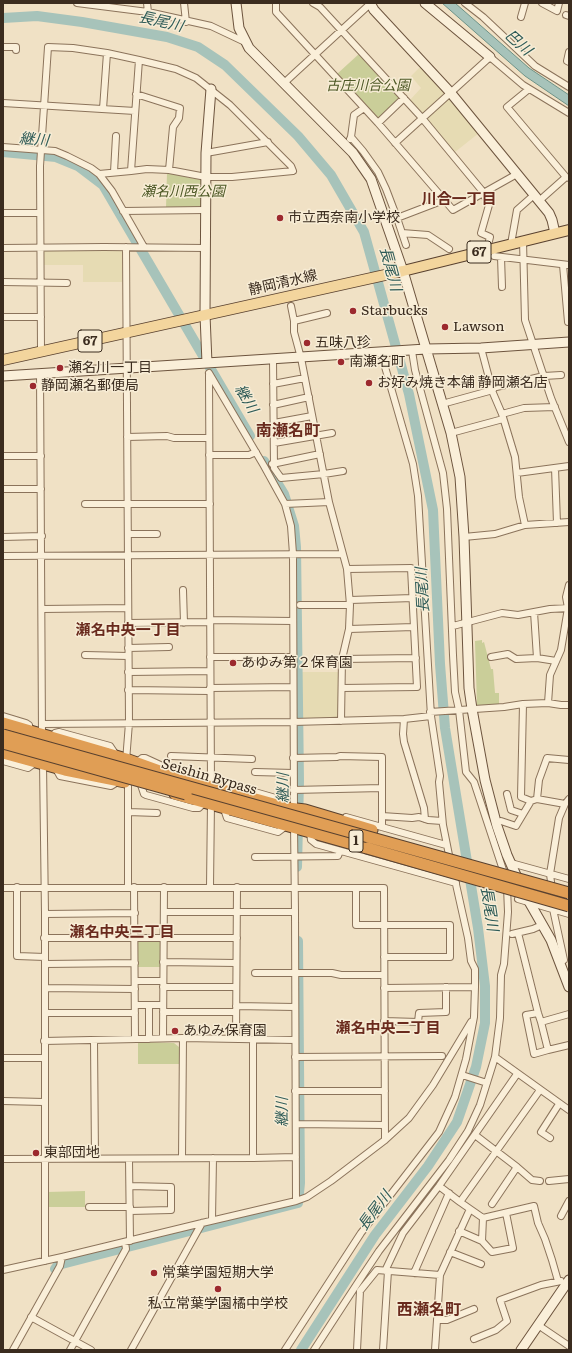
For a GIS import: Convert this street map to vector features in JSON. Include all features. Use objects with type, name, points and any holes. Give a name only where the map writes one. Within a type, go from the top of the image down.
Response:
[{"type":"highway","name":"1","points":[[3,723],[30,731],[45,732],[176,777],[194,785],[215,788],[281,806],[305,810],[377,828],[569,886]]},
{"type":"highway","points":[[3,729],[194,785]]},
{"type":"highway","name":"Seishin Bypass","points":[[3,735],[194,785],[569,893]]},
{"type":"highway","name":"Seishin Bypass","points":[[3,743],[142,784],[569,901]]},
{"type":"highway","name":"1","points":[[3,750],[142,784],[207,804],[569,906]]},
{"type":"highway","name":"1","points":[[3,753],[124,784],[142,784]]},
{"type":"main road","name":"静岡清水線","points":[[3,360],[403,271],[569,230]]},
{"type":"street","points":[[77,3],[148,12],[186,22],[211,26],[247,43]]},
{"type":"street","points":[[146,3],[148,12]]},
{"type":"street","points":[[184,3],[186,22]]},
{"type":"street","points":[[236,3],[239,28],[257,57],[353,153],[371,179],[403,271],[451,433],[460,477],[464,537],[469,688],[485,780],[497,826],[511,863],[542,925],[564,960]]},
{"type":"street","points":[[276,3],[276,12],[378,123],[453,210],[517,174]]},
{"type":"street","points":[[314,3],[321,5],[342,31],[422,118],[489,202],[481,234],[490,237],[489,241]]},
{"type":"street","points":[[284,83],[342,31],[370,3],[374,10],[450,92],[537,198],[549,213],[555,233]]},
{"type":"street","points":[[425,3],[523,85],[569,113]]},
{"type":"street","points":[[465,3],[483,17],[535,66],[569,87]]},
{"type":"street","points":[[521,17],[525,3]]},
{"type":"street","points":[[542,3],[557,11],[559,3]]},
{"type":"street","points":[[3,47],[16,47],[16,50]]},
{"type":"street","points":[[41,352],[41,149],[48,47],[73,48],[107,53],[176,69],[196,78],[230,105],[296,171],[232,177],[206,177],[169,170],[147,169],[99,174]]},
{"type":"street","points":[[569,52],[567,61],[569,62]]},
{"type":"street","points":[[103,109],[107,53]]},
{"type":"street","points":[[395,143],[490,57]]},
{"type":"street","points":[[131,171],[139,60]]},
{"type":"street","points":[[210,887],[207,804],[215,788],[210,758],[211,554],[209,373],[207,363],[205,315],[205,210],[206,153],[211,89]]},
{"type":"street","points":[[511,244],[517,210],[568,177],[507,107],[529,89]]},
{"type":"street","points":[[136,94],[180,108],[179,118],[173,127],[169,170]]},
{"type":"street","points":[[378,123],[404,98]]},
{"type":"street","points":[[3,103],[135,111]]},
{"type":"street","points":[[344,144],[351,137],[354,116],[364,108]]},
{"type":"street","points":[[114,172],[116,136]]},
{"type":"street","points":[[351,137],[363,150],[378,172],[386,189],[406,244]]},
{"type":"street","points":[[206,153],[268,142]]},
{"type":"street","points":[[3,147],[41,149],[55,152],[67,156],[91,168],[99,174],[112,191],[144,247]]},
{"type":"street","points":[[397,218],[444,200]]},
{"type":"street","points":[[123,211],[205,210]]},
{"type":"street","points":[[3,213],[40,213]]},
{"type":"street","points":[[402,233],[428,235],[449,249]]},
{"type":"street","points":[[523,241],[525,320],[555,408],[569,442]]},
{"type":"street","points":[[126,247],[128,723],[130,761]]},
{"type":"street","points":[[3,248],[205,248]]},
{"type":"street","points":[[494,256],[566,265],[568,322]]},
{"type":"street","points":[[501,257],[502,287]]},
{"type":"street","points":[[3,282],[41,284],[67,283]]},
{"type":"street","points":[[292,306],[294,332],[301,358],[329,502],[347,569],[350,602],[348,629],[342,659],[341,721]]},
{"type":"street","points":[[294,321],[327,313]]},
{"type":"street","points":[[3,317],[41,317]]},
{"type":"street","points":[[3,376],[383,353],[426,349],[481,348],[569,342]]},
{"type":"street","points":[[481,348],[492,389],[503,416],[515,457],[519,497],[525,525]]},
{"type":"street","points":[[314,1350],[375,1258],[437,1176],[464,1137],[480,1105],[495,1057],[500,1018],[501,975],[504,964],[508,896],[506,879],[474,782],[466,772],[455,692],[447,509],[443,473],[410,351]]},
{"type":"street","points":[[285,1350],[361,1233],[439,1132],[455,1097],[462,1075],[474,1017],[474,969],[471,961],[468,938],[446,845],[442,821],[439,782],[440,776],[431,714],[418,496],[413,464],[383,353]]},
{"type":"street","points":[[273,359],[274,468],[281,478],[324,474],[343,470]]},
{"type":"street","points":[[40,373],[41,556],[45,732],[39,763],[45,888],[45,1261]]},
{"type":"street","points":[[209,373],[285,504],[291,526],[293,554],[294,809],[290,827],[294,857],[295,912],[296,1201]]},
{"type":"street","points":[[442,404],[492,389],[544,376],[561,375]]},
{"type":"street","points":[[273,384],[305,378]]},
{"type":"street","points":[[274,405],[309,397]]},
{"type":"street","points":[[451,433],[524,408],[555,408]]},
{"type":"street","points":[[274,423],[312,416]]},
{"type":"street","points":[[274,443],[332,433]]},
{"type":"street","points":[[127,437],[166,436],[174,438],[209,438]]},
{"type":"street","points":[[209,456],[249,455],[256,452]]},
{"type":"street","points":[[264,466],[320,454]]},
{"type":"street","points":[[3,456],[41,456]]},
{"type":"street","points":[[517,473],[569,466]]},
{"type":"street","points":[[555,468],[556,523]]},
{"type":"street","points":[[3,489],[41,490]]},
{"type":"street","points":[[285,504],[329,502]]},
{"type":"street","points":[[85,504],[210,504]]},
{"type":"street","points":[[464,537],[495,534],[525,525],[569,522]]},
{"type":"street","points":[[128,534],[157,534]]},
{"type":"street","points":[[3,536],[42,536]]},
{"type":"street","points":[[3,556],[342,554]]},
{"type":"street","points":[[342,688],[417,687],[411,568],[347,569]]},
{"type":"street","points":[[548,703],[550,675],[561,650],[568,608],[566,597],[569,585]]},
{"type":"street","points":[[183,590],[184,623]]},
{"type":"street","points":[[300,605],[413,598]]},
{"type":"street","points":[[42,609],[128,608]]},
{"type":"street","points":[[452,626],[502,613],[518,615],[568,608]]},
{"type":"street","points":[[534,612],[537,658]]},
{"type":"street","points":[[128,623],[293,621]]},
{"type":"street","points":[[348,629],[414,627]]},
{"type":"street","points":[[128,648],[169,647]]},
{"type":"street","points":[[491,657],[508,654],[516,659],[537,658],[556,661]]},
{"type":"street","points":[[85,655],[128,656]]},
{"type":"street","points":[[210,657],[293,657]]},
{"type":"street","points":[[342,659],[416,658]]},
{"type":"street","points":[[128,672],[210,671]]},
{"type":"street","points":[[128,690],[293,687]]},
{"type":"street","points":[[45,732],[128,723],[293,722],[404,719],[458,710],[504,707],[523,704],[548,703],[569,705]]},
{"type":"street","points":[[523,704],[521,797],[534,800],[567,801],[559,818],[550,874],[553,909],[569,987]]},
{"type":"street","points":[[3,716],[26,723],[29,725],[30,731]]},
{"type":"street","points":[[404,719],[404,742],[424,808],[425,819]]},
{"type":"street","points":[[171,756],[252,759]]},
{"type":"street","points":[[293,758],[382,756],[382,816],[377,828],[446,845]]},
{"type":"street","points":[[501,821],[516,826],[534,800],[547,758],[569,760]]},
{"type":"street","points":[[3,761],[28,768],[39,763]]},
{"type":"street","points":[[256,772],[293,773]]},
{"type":"street","points":[[124,784],[128,812],[131,887],[134,913],[135,1039]]},
{"type":"street","points":[[293,790],[382,788]]},
{"type":"street","points":[[507,794],[511,810],[523,814]]},
{"type":"street","points":[[128,812],[157,813]]},
{"type":"street","points":[[382,816],[418,817],[442,821]]},
{"type":"street","points":[[310,833],[312,842],[456,883]]},
{"type":"street","points":[[255,857],[338,856],[340,851]]},
{"type":"street","points":[[511,863],[569,879]]},
{"type":"street","points":[[17,887],[17,956],[45,956]]},
{"type":"street","points":[[163,1038],[164,887]]},
{"type":"street","points":[[236,1039],[237,887]]},
{"type":"street","points":[[3,888],[384,888],[385,1140]]},
{"type":"street","points":[[356,888],[356,925],[450,925],[450,957],[384,957]]},
{"type":"street","points":[[518,899],[569,914]]},
{"type":"street","points":[[164,912],[295,912]]},
{"type":"street","points":[[45,914],[134,913]]},
{"type":"street","points":[[542,925],[515,934],[548,1050]]},
{"type":"street","points":[[44,938],[236,938]]},
{"type":"street","points":[[163,962],[236,962]]},
{"type":"street","points":[[45,964],[135,963]]},
{"type":"street","points":[[254,973],[384,975]]},
{"type":"street","points":[[135,981],[163,984],[236,987]]},
{"type":"street","points":[[384,1021],[418,1022],[419,1013],[446,1012],[446,987]]},
{"type":"street","points":[[384,988],[475,987]]},
{"type":"street","points":[[45,988],[135,989]]},
{"type":"street","points":[[135,1005],[163,1005]]},
{"type":"street","points":[[149,1005],[149,1039]]},
{"type":"street","points":[[163,1012],[295,1007]]},
{"type":"street","points":[[45,1014],[135,1013]]},
{"type":"street","points":[[538,1013],[526,1015],[534,1054],[569,1045]]},
{"type":"street","points":[[541,1022],[569,1014]]},
{"type":"street","points":[[3,1270],[296,1201],[307,1197],[331,1181],[385,1140],[409,1118],[433,1085],[474,1017]]},
{"type":"street","points":[[44,1041],[94,1041],[163,1038],[295,1040]]},
{"type":"street","points":[[182,1158],[183,1038]]},
{"type":"street","points":[[253,1040],[253,1158]]},
{"type":"street","points":[[94,1041],[95,1158]]},
{"type":"street","points":[[295,1057],[442,1056]]},
{"type":"street","points":[[495,1057],[569,1110]]},
{"type":"street","points":[[3,1058],[44,1058]]},
{"type":"street","points":[[383,1350],[387,1271],[403,1233],[439,1186],[517,1074]]},
{"type":"street","points":[[462,1075],[487,1082]]},
{"type":"street","points":[[460,1202],[540,1090]]},
{"type":"street","points":[[295,1091],[385,1091]]},
{"type":"street","points":[[3,1101],[44,1102]]},
{"type":"street","points":[[550,1138],[541,1132],[559,1104]]},
{"type":"street","points":[[296,1124],[385,1125]]},
{"type":"street","points":[[475,1135],[532,1180],[540,1181]]},
{"type":"street","points":[[3,1158],[130,1159],[296,1157]]},
{"type":"street","points":[[212,1220],[213,1158]]},
{"type":"street","points":[[70,1350],[126,1249],[130,1209],[130,1159]]},
{"type":"street","points":[[492,1204],[517,1167]]},
{"type":"street","points":[[549,1181],[569,1179]]},
{"type":"street","points":[[89,1207],[171,1210],[171,1187],[130,1186]]},
{"type":"street","points":[[439,1186],[484,1218],[534,1206],[538,1223],[546,1240],[552,1260],[564,1282]]},
{"type":"street","points":[[414,1273],[448,1193]]},
{"type":"street","points":[[561,1216],[569,1202]]},
{"type":"street","points":[[434,1350],[438,1320],[440,1275],[470,1209]]},
{"type":"street","points":[[460,1231],[482,1241],[492,1252],[513,1248],[506,1212]]},
{"type":"street","points":[[482,1241],[484,1218]]},
{"type":"street","points":[[131,1350],[202,1223]]},
{"type":"street","points":[[450,1252],[481,1264]]},
{"type":"street","points":[[13,1350],[60,1266],[62,1257]]},
{"type":"street","points":[[357,1350],[360,1291],[377,1270],[440,1275]]},
{"type":"street","points":[[521,1350],[564,1282]]},
{"type":"street","points":[[474,1339],[496,1330],[507,1320],[500,1300],[541,1285],[564,1282]]},
{"type":"street","points":[[438,1320],[447,1320],[474,1309]]},
{"type":"street","points":[[32,1317],[91,1350]]},
{"type":"street","points":[[538,1325],[569,1346]]},
{"type":"shaded area","points":[[421,66],[445,93],[423,113],[421,113],[410,100],[421,88],[411,76]]},
{"type":"shaded area","points":[[449,97],[479,133],[455,152],[427,120],[427,117]]},
{"type":"shaded area","points":[[43,250],[122,250],[122,282],[83,282],[83,265],[43,265]]},
{"type":"shaded area","points":[[301,672],[339,672],[338,718],[301,718]]},
{"type":"green space","name":"古庄川合公園","points":[[360,53],[400,97],[400,101],[379,119],[377,119],[337,74]]},
{"type":"green space","name":"瀬名川西公園","points":[[167,173],[201,180],[201,208],[166,208]]},
{"type":"green space","points":[[482,640],[482,643],[484,642],[491,669],[493,669],[495,693],[499,693],[499,705],[477,706],[475,641]]},
{"type":"green space","points":[[159,940],[161,943],[161,967],[138,967],[137,942]]},
{"type":"green space","points":[[138,1042],[174,1043],[179,1047],[179,1064],[138,1064]]},
{"type":"green space","points":[[85,1191],[85,1207],[48,1207],[47,1192]]},
{"type":"water","points":[[442,3],[455,3],[529,68],[569,95],[569,106],[525,76]]},
{"type":"waterway","name":"長尾川","points":[[3,18],[37,16],[82,22],[167,37],[198,47],[225,65],[298,136],[331,175],[364,232],[409,394],[433,510],[440,664],[445,728],[478,928],[485,986],[485,1023],[476,1067],[457,1122],[428,1166],[375,1235],[301,1350]]},
{"type":"waterway","name":"継川","points":[[3,152],[56,157],[78,166],[103,185],[250,436]]},
{"type":"waterway","name":"継川","points":[[264,461],[284,494],[294,526],[296,547],[299,781],[297,867]]},
{"type":"waterway","name":"継川","points":[[55,1269],[58,1265],[298,1203],[300,1183],[298,941]]},
{"type":"place","name":"市立西奈南小学校","points":[[280,218]]},
{"type":"place","name":"Starbucks","points":[[353,311]]},
{"type":"place","name":"Lawson","points":[[445,327]]},
{"type":"place","name":"五味八珍","points":[[307,343]]},
{"type":"place","name":"南瀬名町","points":[[341,362]]},
{"type":"place","name":"瀬名川一丁目","points":[[60,368]]},
{"type":"place","name":"お好み焼き本舗 静岡瀬名店","points":[[369,383]]},
{"type":"place","name":"静岡瀬名郵便局","points":[[33,386]]},
{"type":"place","name":"あゆみ第２保育園","points":[[233,663]]},
{"type":"place","name":"あゆみ保育園","points":[[175,1031]]},
{"type":"place","name":"東部団地","points":[[36,1153]]},
{"type":"place","name":"常葉学園短期大学","points":[[154,1273]]},
{"type":"place","name":"私立常葉学園橘中学校","points":[[218,1289]]},
{"type":"district","name":"川合一丁目","points":[[459,200]]},
{"type":"district","name":"南瀬名町","points":[[288,431]]},
{"type":"district","name":"瀬名中央一丁目","points":[[128,631]]},
{"type":"district","name":"瀬名中央三丁目","points":[[122,933]]},
{"type":"district","name":"瀬名中央二丁目","points":[[388,1029]]},
{"type":"district","name":"西瀬名町","points":[[429,1310]]},
{"type":"water label","name":"巴川","points":[[518,43]]}]
